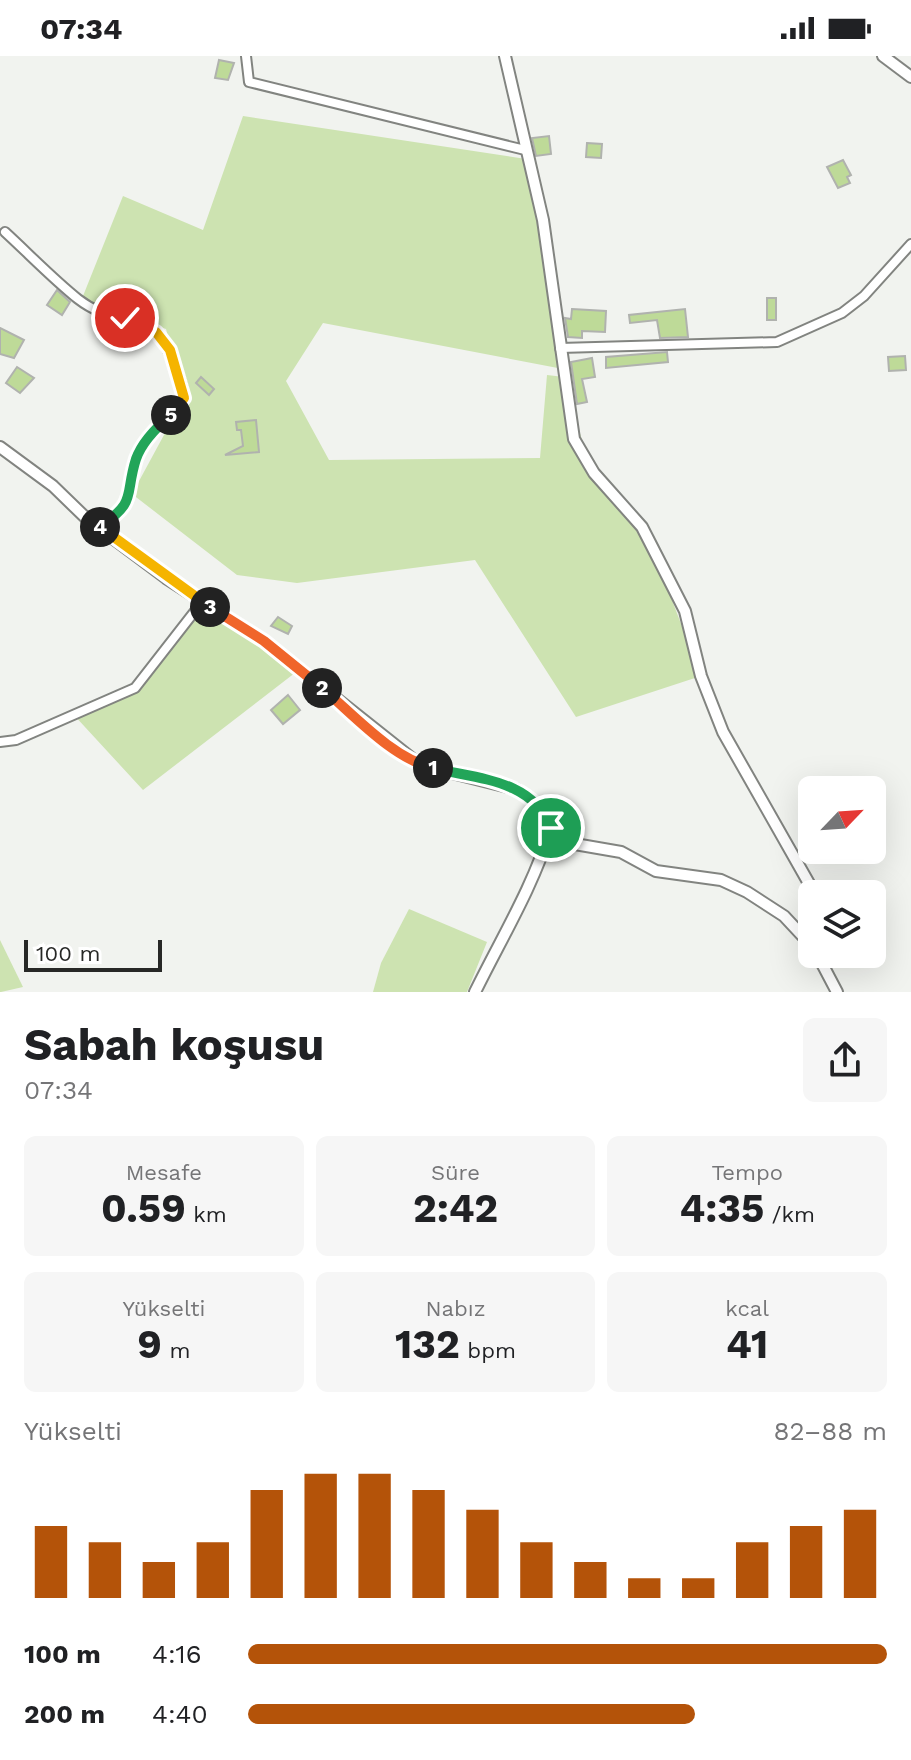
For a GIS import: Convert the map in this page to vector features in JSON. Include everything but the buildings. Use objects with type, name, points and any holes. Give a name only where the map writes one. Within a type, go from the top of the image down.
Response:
[{"type":"street","points":[[246,56],[249,82],[525,150]]},
{"type":"street","points":[[505,56],[543,220],[574,439],[594,473],[642,527],[685,611],[701,676],[723,732],[807,880]]},
{"type":"street","points":[[883,56],[911,77]]},
{"type":"street","points":[[5,232],[81,301],[156,332],[170,350],[182,384],[184,398],[180,406],[163,422],[137,456],[132,494],[125,506],[99,527]]},
{"type":"street","points":[[560,348],[777,342],[842,313],[864,296],[911,244]]},
{"type":"street","points":[[0,447],[53,486],[99,527],[202,602],[264,641],[420,765],[516,789],[535,803],[554,836],[569,843],[621,852],[656,871],[721,880],[784,916],[798,931]]},
{"type":"street","points":[[0,742],[16,740],[135,688],[202,602]]},
{"type":"street","points":[[475,992],[516,917],[540,864],[551,828]]},
{"type":"street","points":[[825,968],[837,992]]},
{"type":"street","points":[[830,968],[831,980]]},
{"type":"green space","points":[[243,116],[526,159],[563,369],[323,323],[286,381],[329,460],[540,458],[547,375],[564,377],[589,465],[652,548],[701,676],[576,717],[475,560],[297,583],[237,575],[132,494],[184,398],[166,329],[81,301],[123,196],[203,230]]},
{"type":"green space","points":[[202,602],[300,669],[143,790],[73,714],[135,688]]},
{"type":"green space","points":[[409,909],[487,942],[467,992],[373,992],[381,963]]},
{"type":"green space","points":[[0,940],[23,987],[0,992]]},
{"type":"route","points":[[125,318],[156,332],[170,350],[184,398],[145,442],[137,456],[132,494],[125,506],[99,527],[166,578],[264,641],[403,754],[420,765],[491,780],[516,789],[535,803],[551,828]]}]
